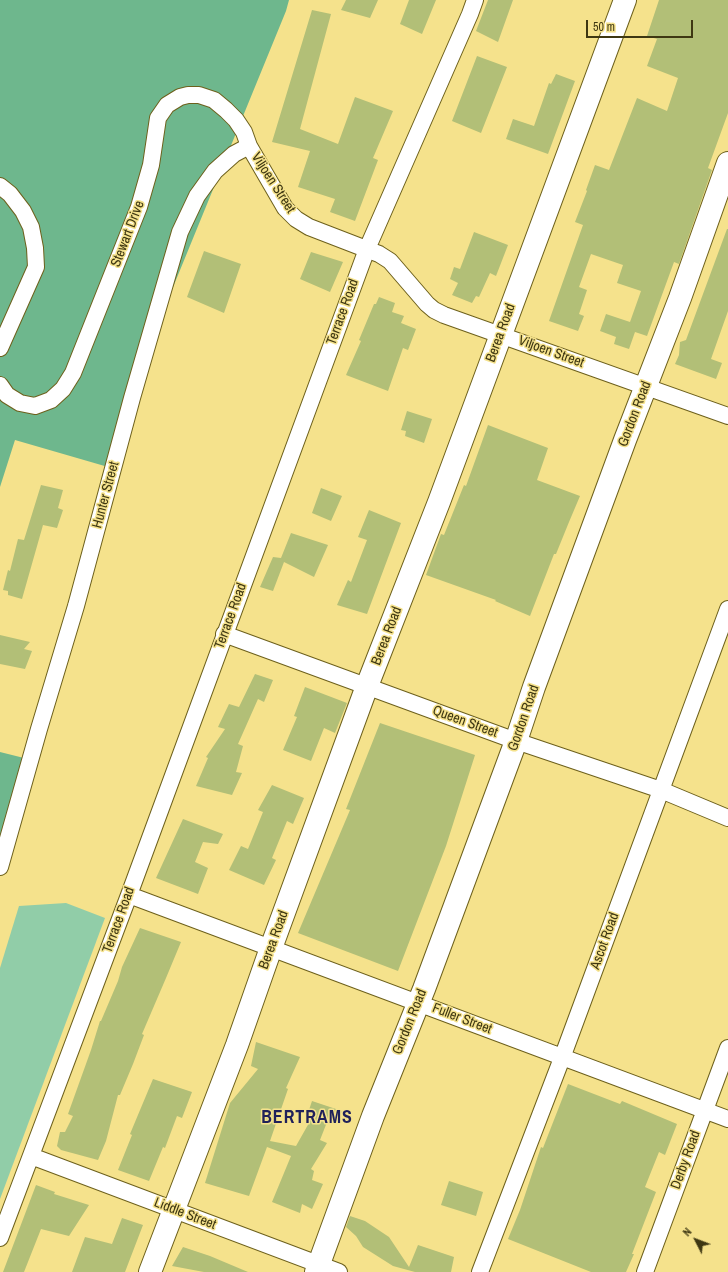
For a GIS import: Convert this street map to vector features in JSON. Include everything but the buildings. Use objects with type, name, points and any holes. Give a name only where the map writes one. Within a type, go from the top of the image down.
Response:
[{"type":"street","name":"Terrace Road","points":[[0,1238],[367,249],[475,0]]},
{"type":"street","name":"Berea Road","points":[[150,1272],[173,1209],[238,1045],[271,948],[368,686],[439,502],[625,0]]},
{"type":"street","name":"Stewart Drive","points":[[0,385],[7,395],[20,403],[36,406],[51,400],[63,389],[73,373],[139,207],[151,165],[158,118],[167,105],[180,97],[188,95],[199,95],[214,100],[236,120],[244,132],[249,146]]},
{"type":"street","name":"Viljoen Street","points":[[249,146],[285,208],[296,219],[309,227],[379,254],[390,262],[434,310],[444,315],[728,416]]},
{"type":"street","name":"Hunter Street","points":[[0,867],[76,606],[134,390],[180,232],[197,196],[215,171],[234,154],[249,146]]},
{"type":"street","name":"Gordon Road","points":[[318,1268],[372,1116],[418,1002],[516,740],[625,440],[680,298],[728,163]]},
{"type":"street","points":[[0,186],[15,199],[31,226],[35,248],[36,267],[28,288],[0,348]]},
{"type":"street","name":"Ascot Road","points":[[480,1272],[562,1058],[728,609]]},
{"type":"street","name":"Queen Street","points":[[224,634],[516,740],[661,790],[728,818]]},
{"type":"street","name":"Fuller Street","points":[[128,895],[728,1119]]},
{"type":"street","name":"Derby Road","points":[[645,1272],[728,1048]]},
{"type":"street","name":"Liddle Street","points":[[31,1156],[173,1209],[318,1268],[339,1272]]},
{"type":"green space","points":[[0,0],[289,0],[286,11],[133,385],[115,469],[15,440],[0,487]]},
{"type":"green space","points":[[0,752],[24,758],[0,850]]},
{"type":"green space","points":[[66,903],[105,918],[0,1199],[0,968],[19,906]]},
{"type":"district","name":"BERTRAMS","points":[[307,1118]]}]
